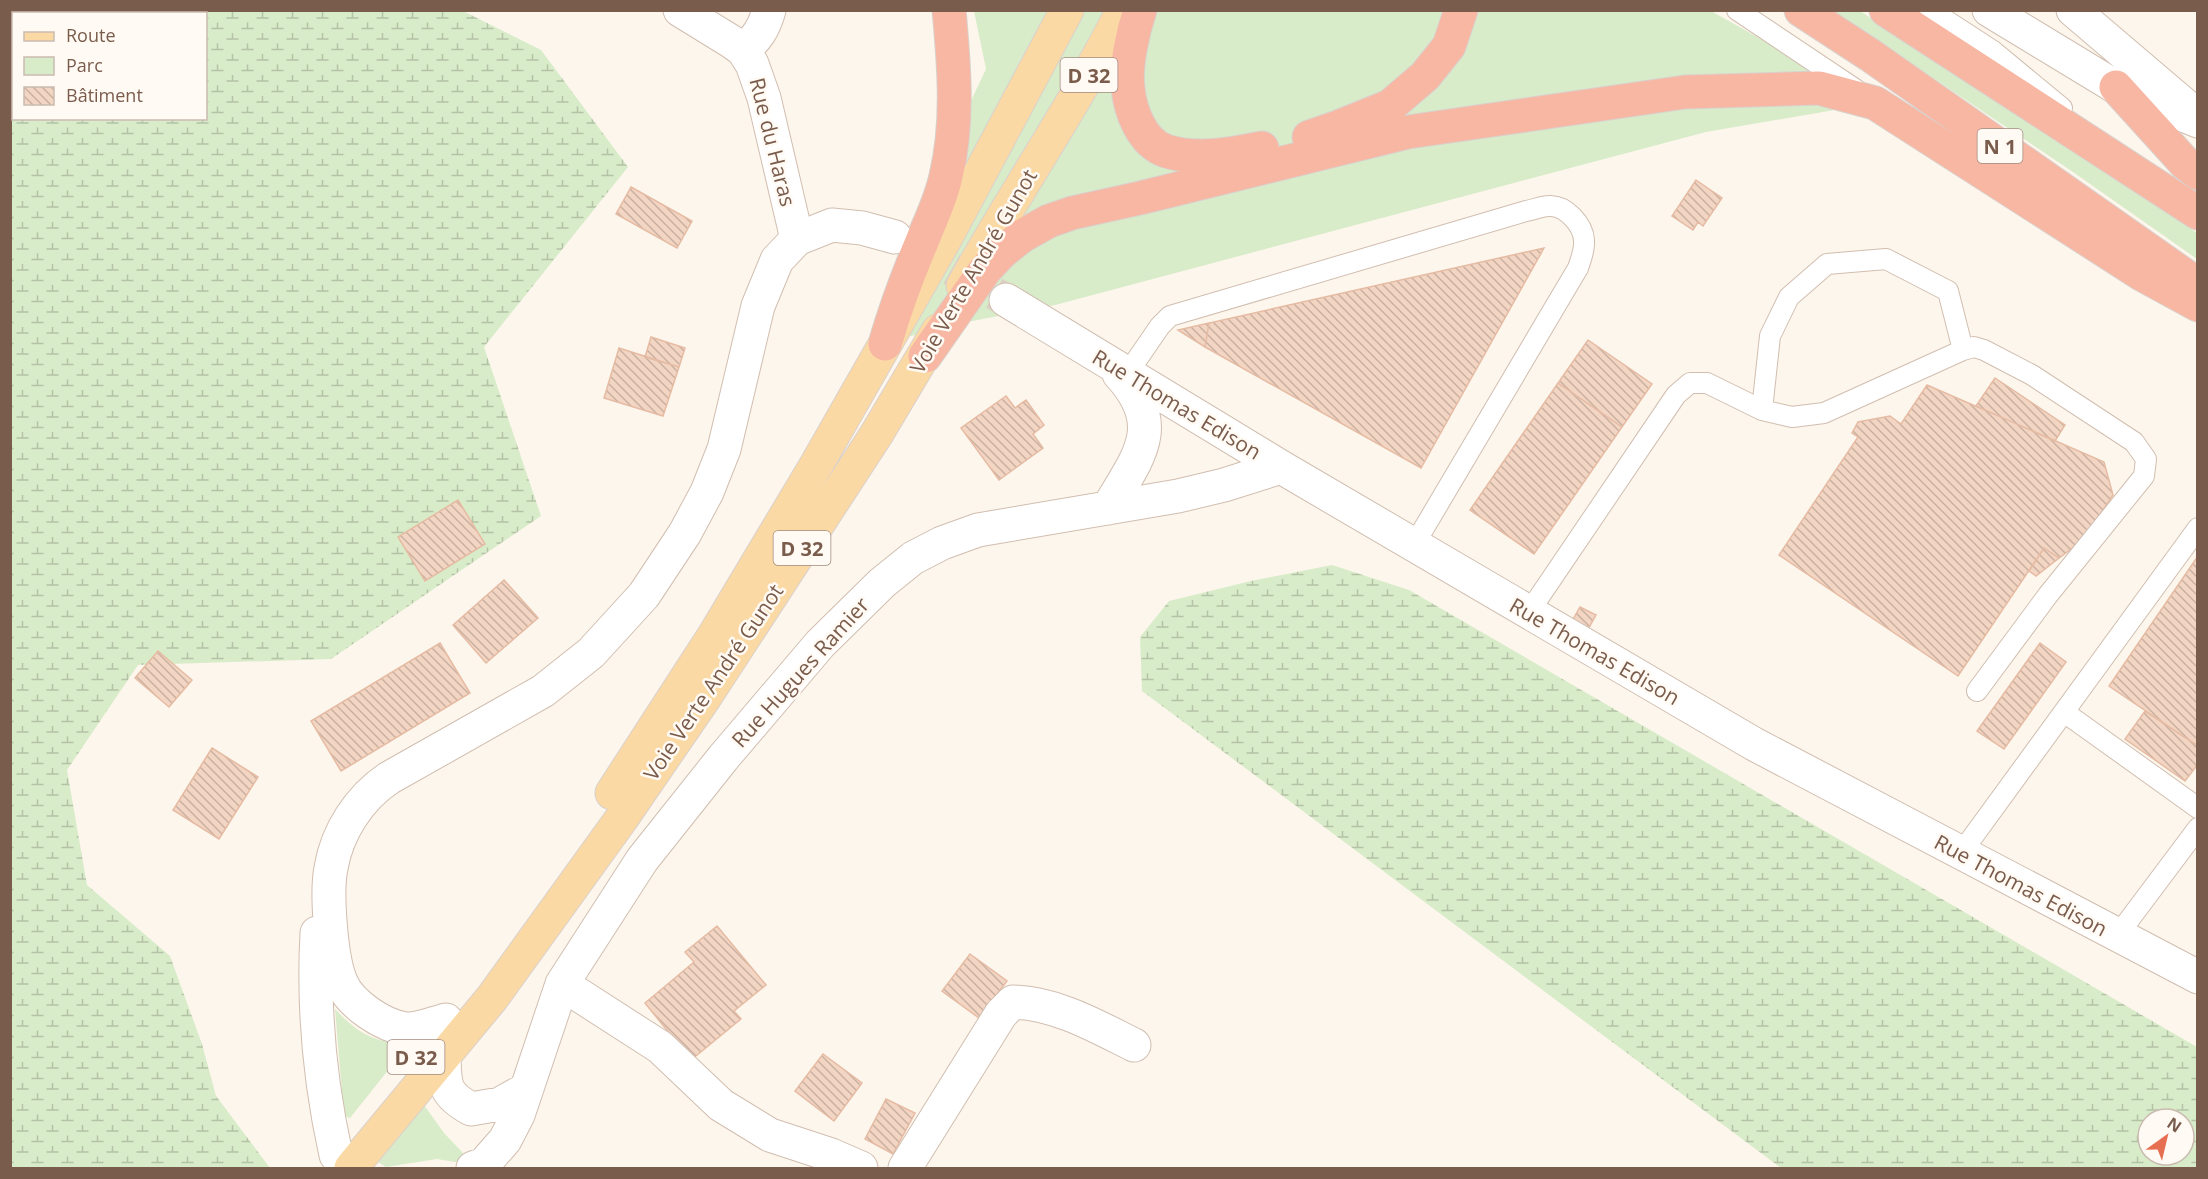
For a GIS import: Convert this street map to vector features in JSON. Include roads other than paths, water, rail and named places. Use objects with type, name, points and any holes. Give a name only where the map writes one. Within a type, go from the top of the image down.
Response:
[{"type":"highway","points":[[885,344],[898,302],[934,214],[951,151],[954,106],[953,49],[949,10]]},
{"type":"highway","points":[[1140,10],[1130,53],[1128,87],[1137,121],[1142,132],[1153,144],[1166,151],[1192,155],[1235,154],[1294,142],[1390,106],[1425,76],[1449,45],[1461,10]]},
{"type":"highway","name":"N 1","points":[[1801,10],[1870,55],[2198,284]]},
{"type":"highway","name":"N 1","points":[[1886,10],[2198,213]]},
{"type":"highway","points":[[2116,87],[2185,163],[2198,173]]},
{"type":"highway","points":[[925,356],[985,270],[1002,252],[1022,236],[1049,221],[1072,213],[1408,132],[1685,92],[1820,88],[1875,103],[2144,275],[2198,305]]},
{"type":"main road","name":"Voie Verte André Gunot","points":[[337,1164],[444,1058],[715,634],[815,466],[944,241],[1067,10]]},
{"type":"main road","name":"Voie Verte André Gunot","points":[[337,1164],[446,1020],[514,951],[622,818],[705,697],[925,356],[988,239],[1095,65],[1123,10]]},
{"type":"street","name":"Rue du Haras","points":[[680,10],[722,34],[743,50],[752,64],[764,98],[797,239]]},
{"type":"street","points":[[743,50],[756,40],[770,10]]},
{"type":"street","points":[[1989,10],[2116,87],[2198,121]]},
{"type":"street","points":[[2051,10],[2116,87]]},
{"type":"street","points":[[2073,10],[2198,116]]},
{"type":"street","points":[[446,1020],[408,1029],[391,1025],[365,1009],[347,992],[340,981],[329,891],[331,867],[343,834],[362,801],[372,789],[543,691],[591,653],[644,595],[685,533],[724,449],[758,306],[777,260],[797,239],[832,225],[862,228],[895,237]]},
{"type":"street","name":"Rue Thomas Edison","points":[[1006,300],[1281,467],[1754,744],[2198,977]]},
{"type":"street","points":[[1108,508],[1142,448],[1145,417],[1139,400],[1117,368]]},
{"type":"street","name":"Rue Hugues Ramier","points":[[473,1168],[484,1164],[505,1140],[518,1115],[562,984],[642,860],[723,758],[820,644],[882,583],[913,558],[942,543],[978,530],[1178,496],[1224,485],[1281,467]]},
{"type":"street","points":[[329,891],[318,928],[315,967],[321,1059],[327,1112],[337,1164]]},
{"type":"street","points":[[562,984],[660,1047],[721,1105],[770,1135],[831,1155],[861,1168]]},
{"type":"street","points":[[905,1168],[1001,1014],[1013,1002],[1030,1002],[1080,1019],[1134,1045]]},
{"type":"street","points":[[444,1058],[444,1083],[450,1095],[471,1109],[500,1104],[525,1090]]},
{"type":"lane","points":[[1737,10],[1875,103]]},
{"type":"lane","points":[[1930,10],[1993,51],[2161,190]]},
{"type":"lane","points":[[1117,368],[1170,316],[1526,211],[1550,206],[1559,207],[1568,212],[1579,226],[1584,239],[1583,254],[1578,268],[1414,545]]},
{"type":"lane","points":[[1762,410],[1770,336],[1789,297],[1827,264],[1886,259],[1948,291],[1963,350]]},
{"type":"lane","points":[[1529,612],[1676,394],[1690,383],[1707,383],[1762,410],[1792,417],[1824,413],[1974,347],[2032,375],[2134,442],[2146,459],[2144,476],[2048,596],[1977,691]]},
{"type":"lane","points":[[1961,854],[2198,528]]},
{"type":"lane","points":[[2064,712],[2198,808]]},
{"type":"lane","points":[[2117,936],[2198,828]]},
{"type":"tunnel","points":[[909,245],[1006,300]]}]
